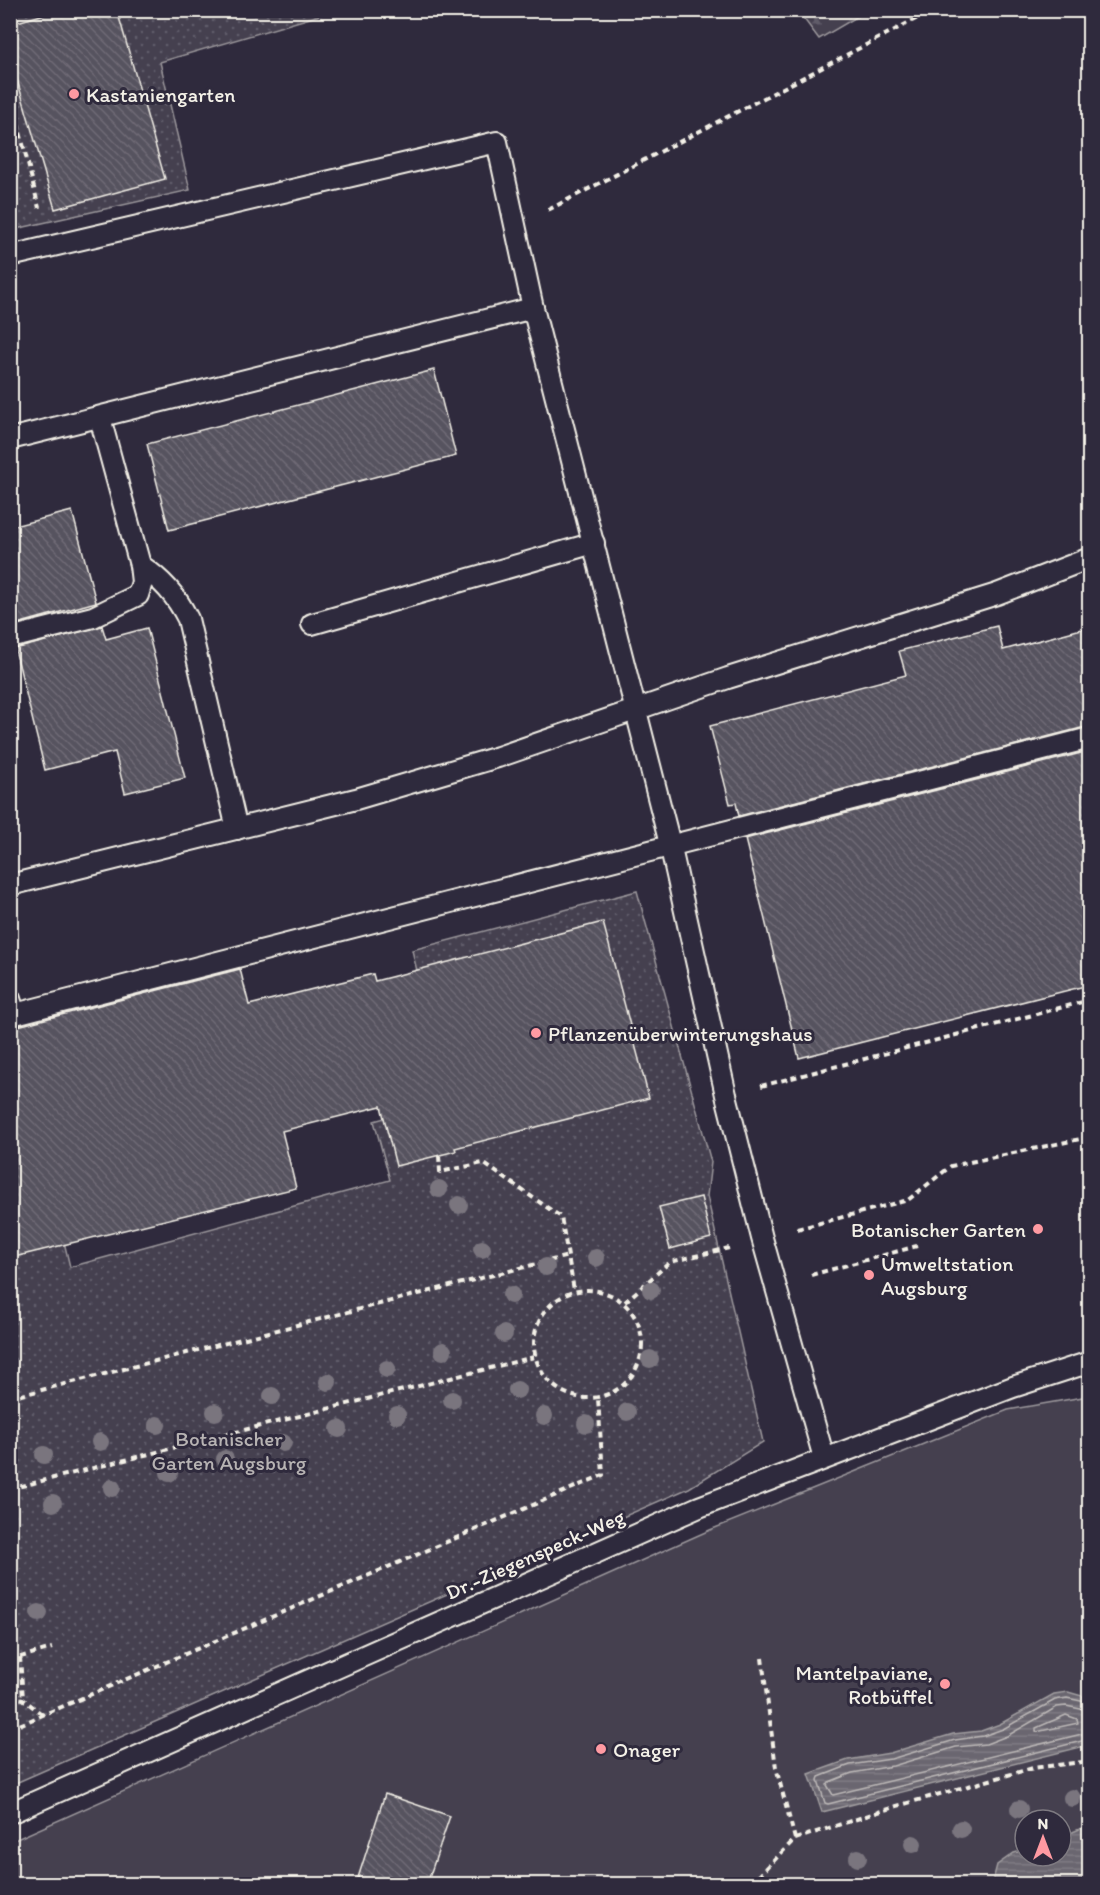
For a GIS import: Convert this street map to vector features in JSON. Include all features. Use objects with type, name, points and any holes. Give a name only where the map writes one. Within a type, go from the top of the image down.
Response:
[{"type":"lane","points":[[10,256],[497,142],[533,308],[670,844],[726,1095],[762,1238],[824,1458]]},
{"type":"lane","points":[[10,439],[533,308]]},
{"type":"lane","points":[[10,638],[93,617],[124,604],[138,595],[142,582],[140,565],[99,418]]},
{"type":"lane","points":[[312,624],[594,543]]},
{"type":"lane","points":[[10,885],[356,799],[488,760],[997,594],[1089,558]]},
{"type":"lane","points":[[140,565],[157,576],[176,596],[188,619],[237,829]]},
{"type":"lane","points":[[10,999],[15,1014],[1089,738]]},
{"type":"lane","name":"Dr.-Ziegenspeck-Weg","points":[[10,1813],[699,1507],[1013,1387],[1089,1362]]},
{"type":"path","points":[[516,226],[933,10]]},
{"type":"path","points":[[10,92],[39,208]]},
{"type":"path","points":[[726,1095],[1089,1000]]},
{"type":"path","points":[[625,1302],[670,1262],[721,1251],[908,1200],[951,1166],[1089,1137]]},
{"type":"path","points":[[439,1156],[440,1172],[483,1163],[561,1216],[574,1290]]},
{"type":"path","points":[[775,1284],[917,1246]]},
{"type":"path","points":[[10,1398],[568,1256]]},
{"type":"path","points":[[597,1289],[625,1302],[635,1314],[643,1340],[642,1356],[631,1378],[616,1391],[598,1398],[571,1396],[549,1383],[534,1357],[534,1328],[553,1300],[574,1290],[597,1289]]},
{"type":"path","points":[[10,1489],[534,1357]]},
{"type":"path","points":[[10,1729],[603,1474],[598,1398]]},
{"type":"path","points":[[10,1659],[52,1648]]},
{"type":"path","points":[[20,1657],[23,1699]]},
{"type":"path","points":[[762,1658],[776,1768],[795,1839]]},
{"type":"path","points":[[10,1697],[23,1699],[43,1715]]},
{"type":"path","points":[[751,1884],[795,1839],[897,1806],[1033,1768],[1089,1761]]},
{"type":"green space","points":[[10,11],[334,11],[160,62],[190,190],[11,230]]},
{"type":"green space","points":[[798,11],[867,11],[819,39]]},
{"type":"green space","name":"Botanischer Garten Augsburg","points":[[637,891],[711,1162],[707,1196],[763,1442],[689,1488],[11,1785],[11,1020],[70,1267],[390,1180],[374,1121],[448,1100],[412,950]]},
{"type":"green space","points":[[1089,1396],[1089,1884],[11,1884],[10,1842],[710,1530],[1008,1410]]},
{"type":"water","points":[[1068,1692],[1089,1698],[1089,1745],[822,1812],[809,1774],[848,1760],[890,1753],[953,1734],[981,1731],[1000,1724],[1054,1694]]},
{"type":"water","points":[[1089,1825],[1089,1884],[992,1884],[997,1865],[1013,1854],[1013,1868],[1073,1868],[1073,1832]]},
{"type":"building","points":[[59,10],[117,10],[165,179],[55,209],[10,56],[10,24]]},
{"type":"building","points":[[434,370],[456,456],[169,530],[147,444]]},
{"type":"building","points":[[72,511],[96,602],[10,626],[10,527]]},
{"type":"building","points":[[102,626],[106,639],[147,628],[185,778],[125,793],[115,752],[45,770],[15,649]]},
{"type":"building","points":[[997,626],[1003,650],[1089,627],[1089,726],[739,816],[736,803],[730,804],[710,726],[906,675],[899,651]]},
{"type":"building","points":[[1089,751],[1089,985],[799,1058],[745,839]]},
{"type":"building","points":[[603,922],[649,1098],[455,1148],[456,1151],[396,1166],[381,1106],[282,1131],[296,1188],[10,1258],[10,1025],[18,1026],[240,969],[249,1005],[373,974],[375,981]]},
{"type":"building","points":[[701,1197],[711,1238],[670,1249],[659,1207]]},
{"type":"building","points":[[385,1794],[450,1816],[427,1884],[356,1884]]},
{"type":"place","name":"Kastaniengarten","points":[[74,94]]},
{"type":"place","name":"Pflanzenüberwinterungshaus","points":[[536,1033]]},
{"type":"place","name":"Botanischer Garten","points":[[1038,1229]]},
{"type":"place","name":"Umweltstation Augsburg","points":[[869,1275]]},
{"type":"place","name":"Mantelpaviane, Rotbüffel","points":[[945,1684]]},
{"type":"place","name":"Onager","points":[[601,1749]]}]
